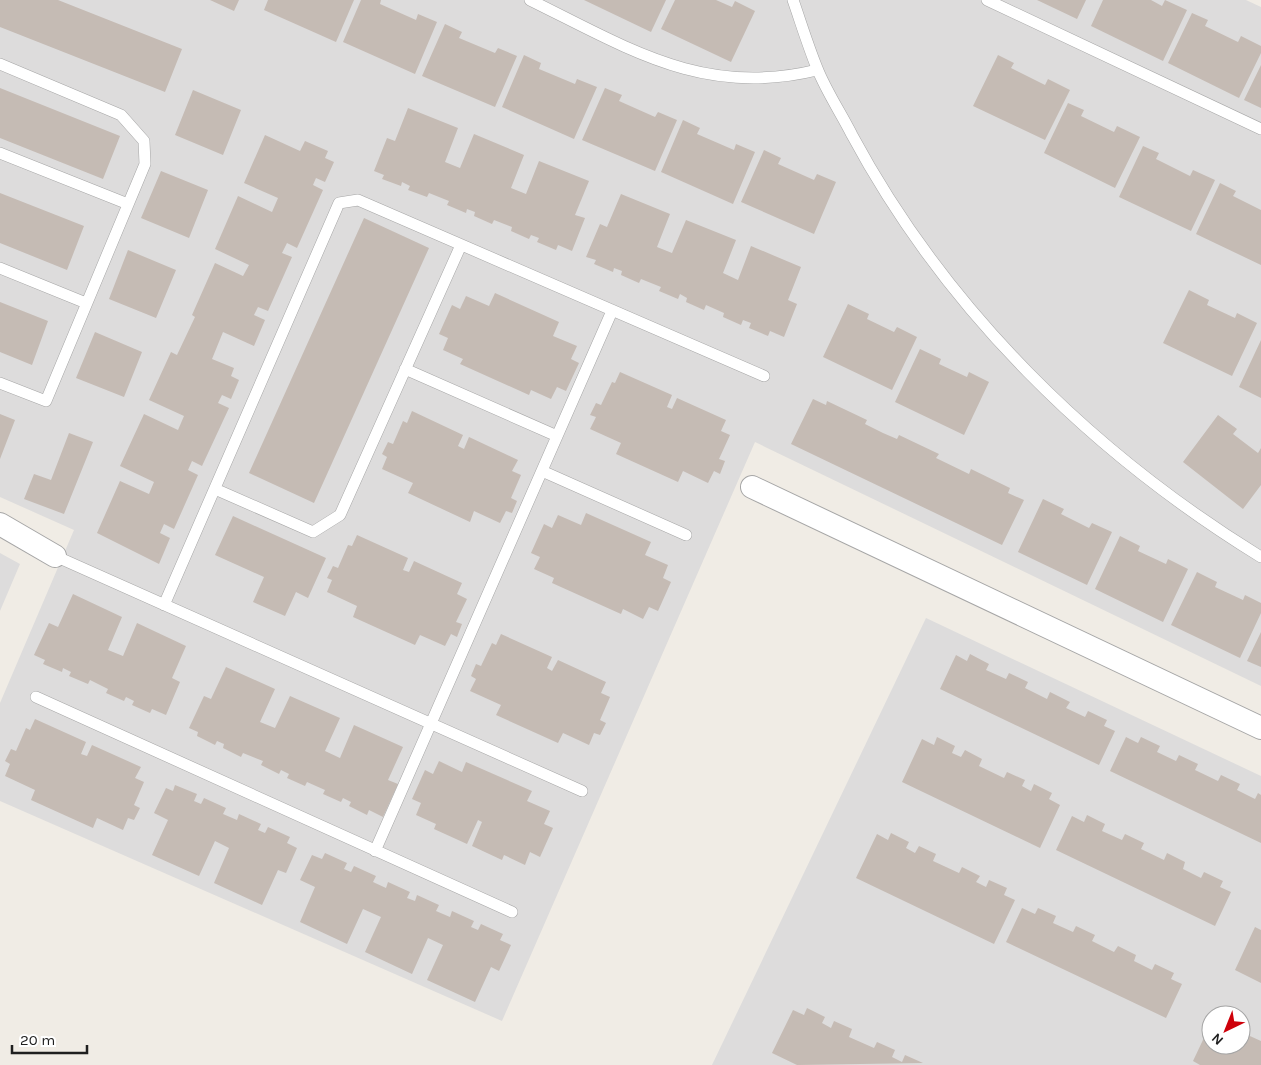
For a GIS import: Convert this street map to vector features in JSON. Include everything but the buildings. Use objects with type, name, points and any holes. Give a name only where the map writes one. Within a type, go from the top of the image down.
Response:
[{"type":"street","points":[[752,487],[1261,728]]},
{"type":"street","points":[[0,524],[55,556]]},
{"type":"lane","points":[[530,0],[632,49],[689,70],[720,77],[764,79],[791,76],[817,70]]},
{"type":"lane","points":[[793,0],[817,70],[886,194],[930,258],[990,331],[1071,414],[1124,461],[1172,498],[1261,557]]},
{"type":"lane","points":[[987,0],[1261,129]]},
{"type":"lane","points":[[0,64],[120,115],[144,141],[145,153],[145,164],[46,401],[0,383]]},
{"type":"lane","points":[[0,153],[128,204]]},
{"type":"lane","points":[[164,605],[339,203],[358,200],[764,376]]},
{"type":"lane","points":[[215,489],[313,532],[340,515],[461,245]]},
{"type":"lane","points":[[0,268],[86,303]]},
{"type":"lane","points":[[375,851],[612,310]]},
{"type":"lane","points":[[405,369],[557,436]]},
{"type":"lane","points":[[542,471],[686,535]]},
{"type":"lane","points":[[55,556],[582,791]]},
{"type":"lane","points":[[36,698],[512,912]]},
{"type":"shaded area","points":[[0,0],[1246,0],[1261,7],[1261,686],[755,442],[502,1021],[0,801],[0,703],[74,530],[0,497]]},
{"type":"shaded area","points":[[0,553],[20,564],[0,611]]},
{"type":"shaded area","points":[[926,618],[1261,776],[1261,1065],[712,1065]]}]
